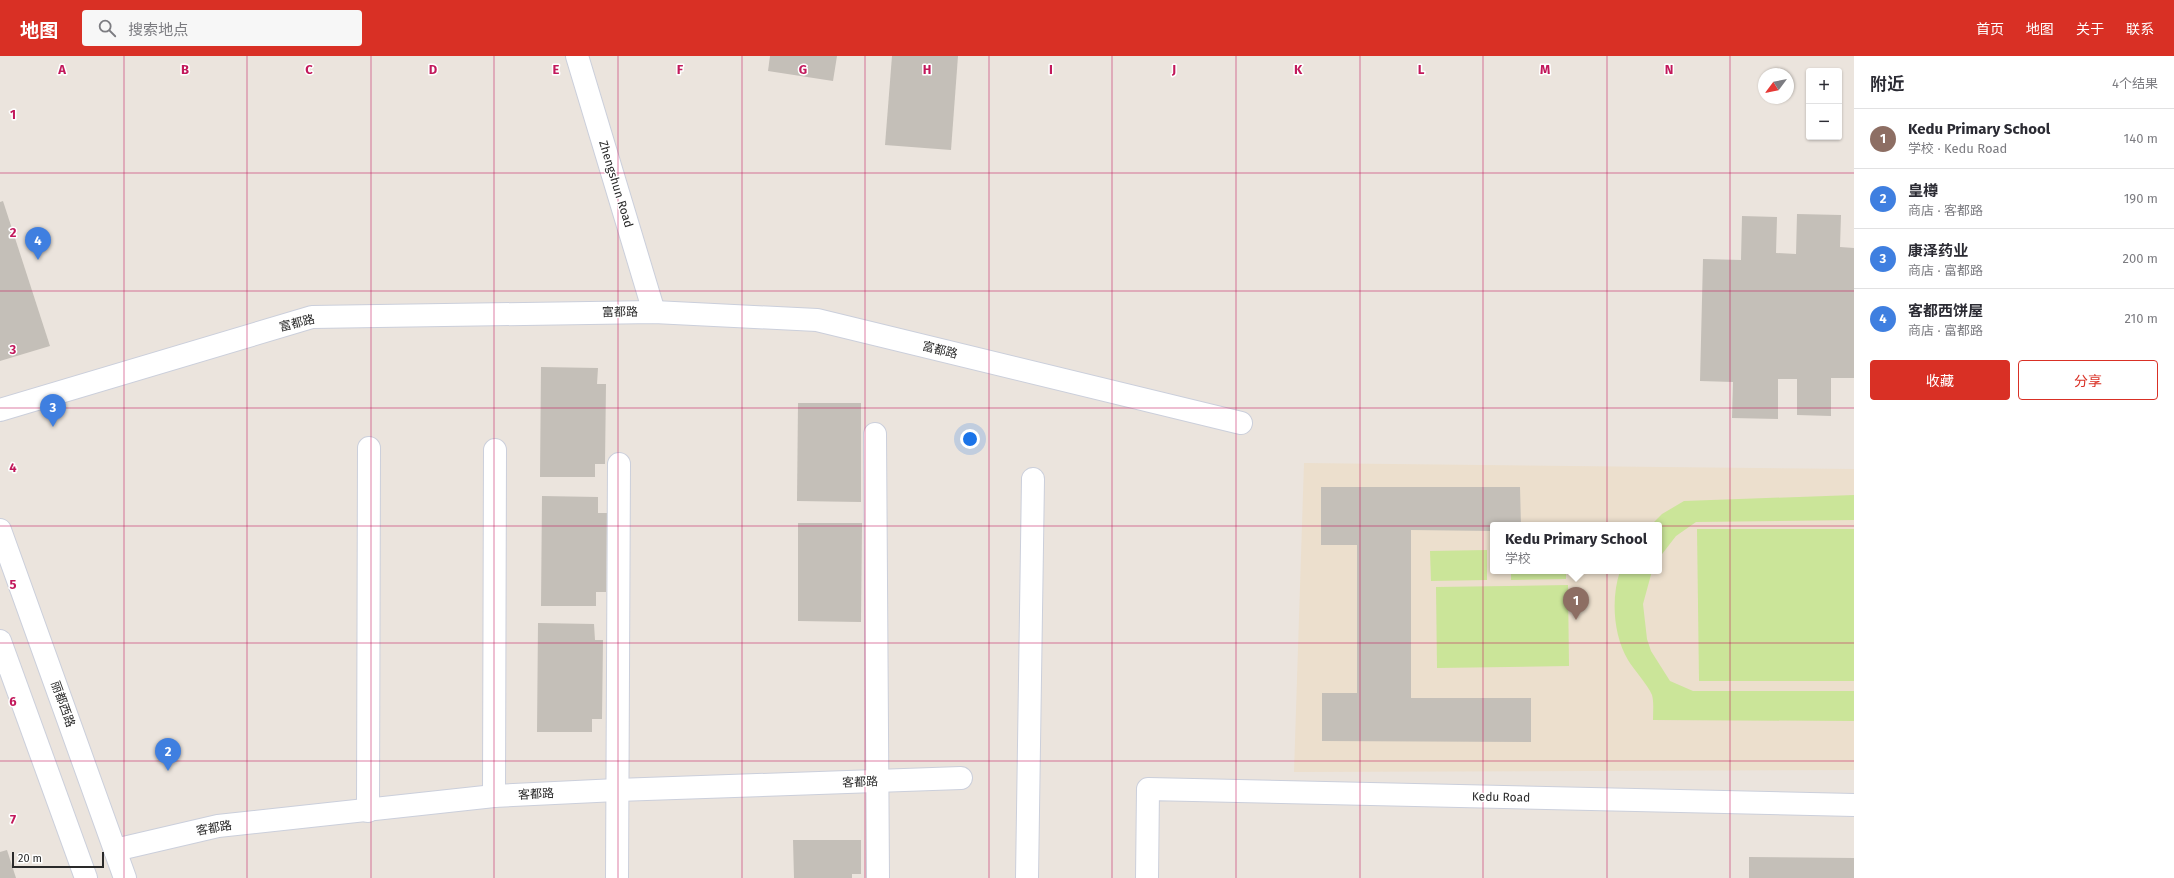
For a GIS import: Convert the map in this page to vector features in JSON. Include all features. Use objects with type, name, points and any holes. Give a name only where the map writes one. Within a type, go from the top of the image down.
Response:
[{"type":"street","name":"Zhengshun Road","points":[[578,56],[654,312]]},
{"type":"street","name":"富都路","points":[[0,410],[312,317],[654,312],[817,320],[1241,423]]},
{"type":"street","points":[[875,434],[878,878]]},
{"type":"street","points":[[368,811],[369,448]]},
{"type":"street","points":[[494,796],[495,450]]},
{"type":"street","points":[[617,878],[618,464]]},
{"type":"street","points":[[1027,878],[1033,479]]},
{"type":"street","name":"丽都西路","points":[[0,530],[125,878]]},
{"type":"street","points":[[0,641],[86,878]]},
{"type":"street","name":"客都路","points":[[115,850],[218,826],[368,811],[416,803],[494,796],[617,790],[961,778]]},
{"type":"street","name":"Kedu Road","points":[[1148,878],[1148,790],[1854,805]]},
{"type":"shaded area","points":[[1304,463],[1854,469],[1854,770],[1294,772]]},
{"type":"green space","points":[[1854,495],[1854,520],[1696,522],[1676,536],[1662,554],[1662,522],[1654,522],[1662,514],[1684,501]]},
{"type":"green space","points":[[1697,529],[1854,529],[1854,681],[1699,681]]},
{"type":"green space","points":[[1487,550],[1487,580],[1431,581],[1430,551]]},
{"type":"green space","points":[[1511,574],[1566,574],[1566,579],[1511,580]]},
{"type":"green space","points":[[1619,574],[1651,574],[1643,604],[1647,639],[1651,651],[1670,681],[1693,691],[1854,691],[1854,721],[1653,720],[1652,695],[1628,660],[1619,639],[1615,616],[1615,593]]},
{"type":"green space","points":[[1568,585],[1569,666],[1437,668],[1436,587]]},
{"type":"building","points":[[770,56],[837,56],[833,81],[768,71]]},
{"type":"building","points":[[892,56],[958,56],[951,150],[885,145]]},
{"type":"building","points":[[3,201],[50,346],[0,361],[0,202]]},
{"type":"building","points":[[1797,214],[1841,215],[1840,247],[1854,248],[1854,378],[1831,378],[1831,416],[1797,415],[1797,379],[1778,379],[1778,419],[1732,418],[1733,382],[1700,381],[1703,259],[1741,260],[1742,216],[1777,217],[1776,253],[1796,254]]},
{"type":"building","points":[[541,367],[598,368],[597,384],[606,384],[605,464],[595,464],[595,477],[540,477]]},
{"type":"building","points":[[798,403],[861,403],[861,502],[797,501]]},
{"type":"building","points":[[1321,487],[1520,487],[1521,522],[1490,522],[1490,531],[1411,530],[1411,698],[1531,698],[1531,742],[1322,741],[1322,693],[1357,693],[1357,545],[1321,545]]},
{"type":"building","points":[[542,496],[598,497],[598,513],[607,513],[606,592],[596,592],[596,606],[541,606]]},
{"type":"building","points":[[798,523],[862,523],[861,622],[798,621]]},
{"type":"building","points":[[538,623],[594,624],[595,640],[603,640],[602,719],[592,719],[592,732],[537,732]]},
{"type":"building","points":[[793,840],[861,840],[861,874],[852,874],[852,878],[794,878]]},
{"type":"building","points":[[7,850],[16,878],[0,878],[0,852]]},
{"type":"building","points":[[1749,857],[1854,858],[1854,878],[1749,878]]},
{"type":"place","name":"客都西饼屋","points":[[38,260]]},
{"type":"place","name":"康泽药业","points":[[53,427]]},
{"type":"place","name":"Kedu Primary School","points":[[1576,620]]},
{"type":"place","name":"皇樽","points":[[168,771]]}]
